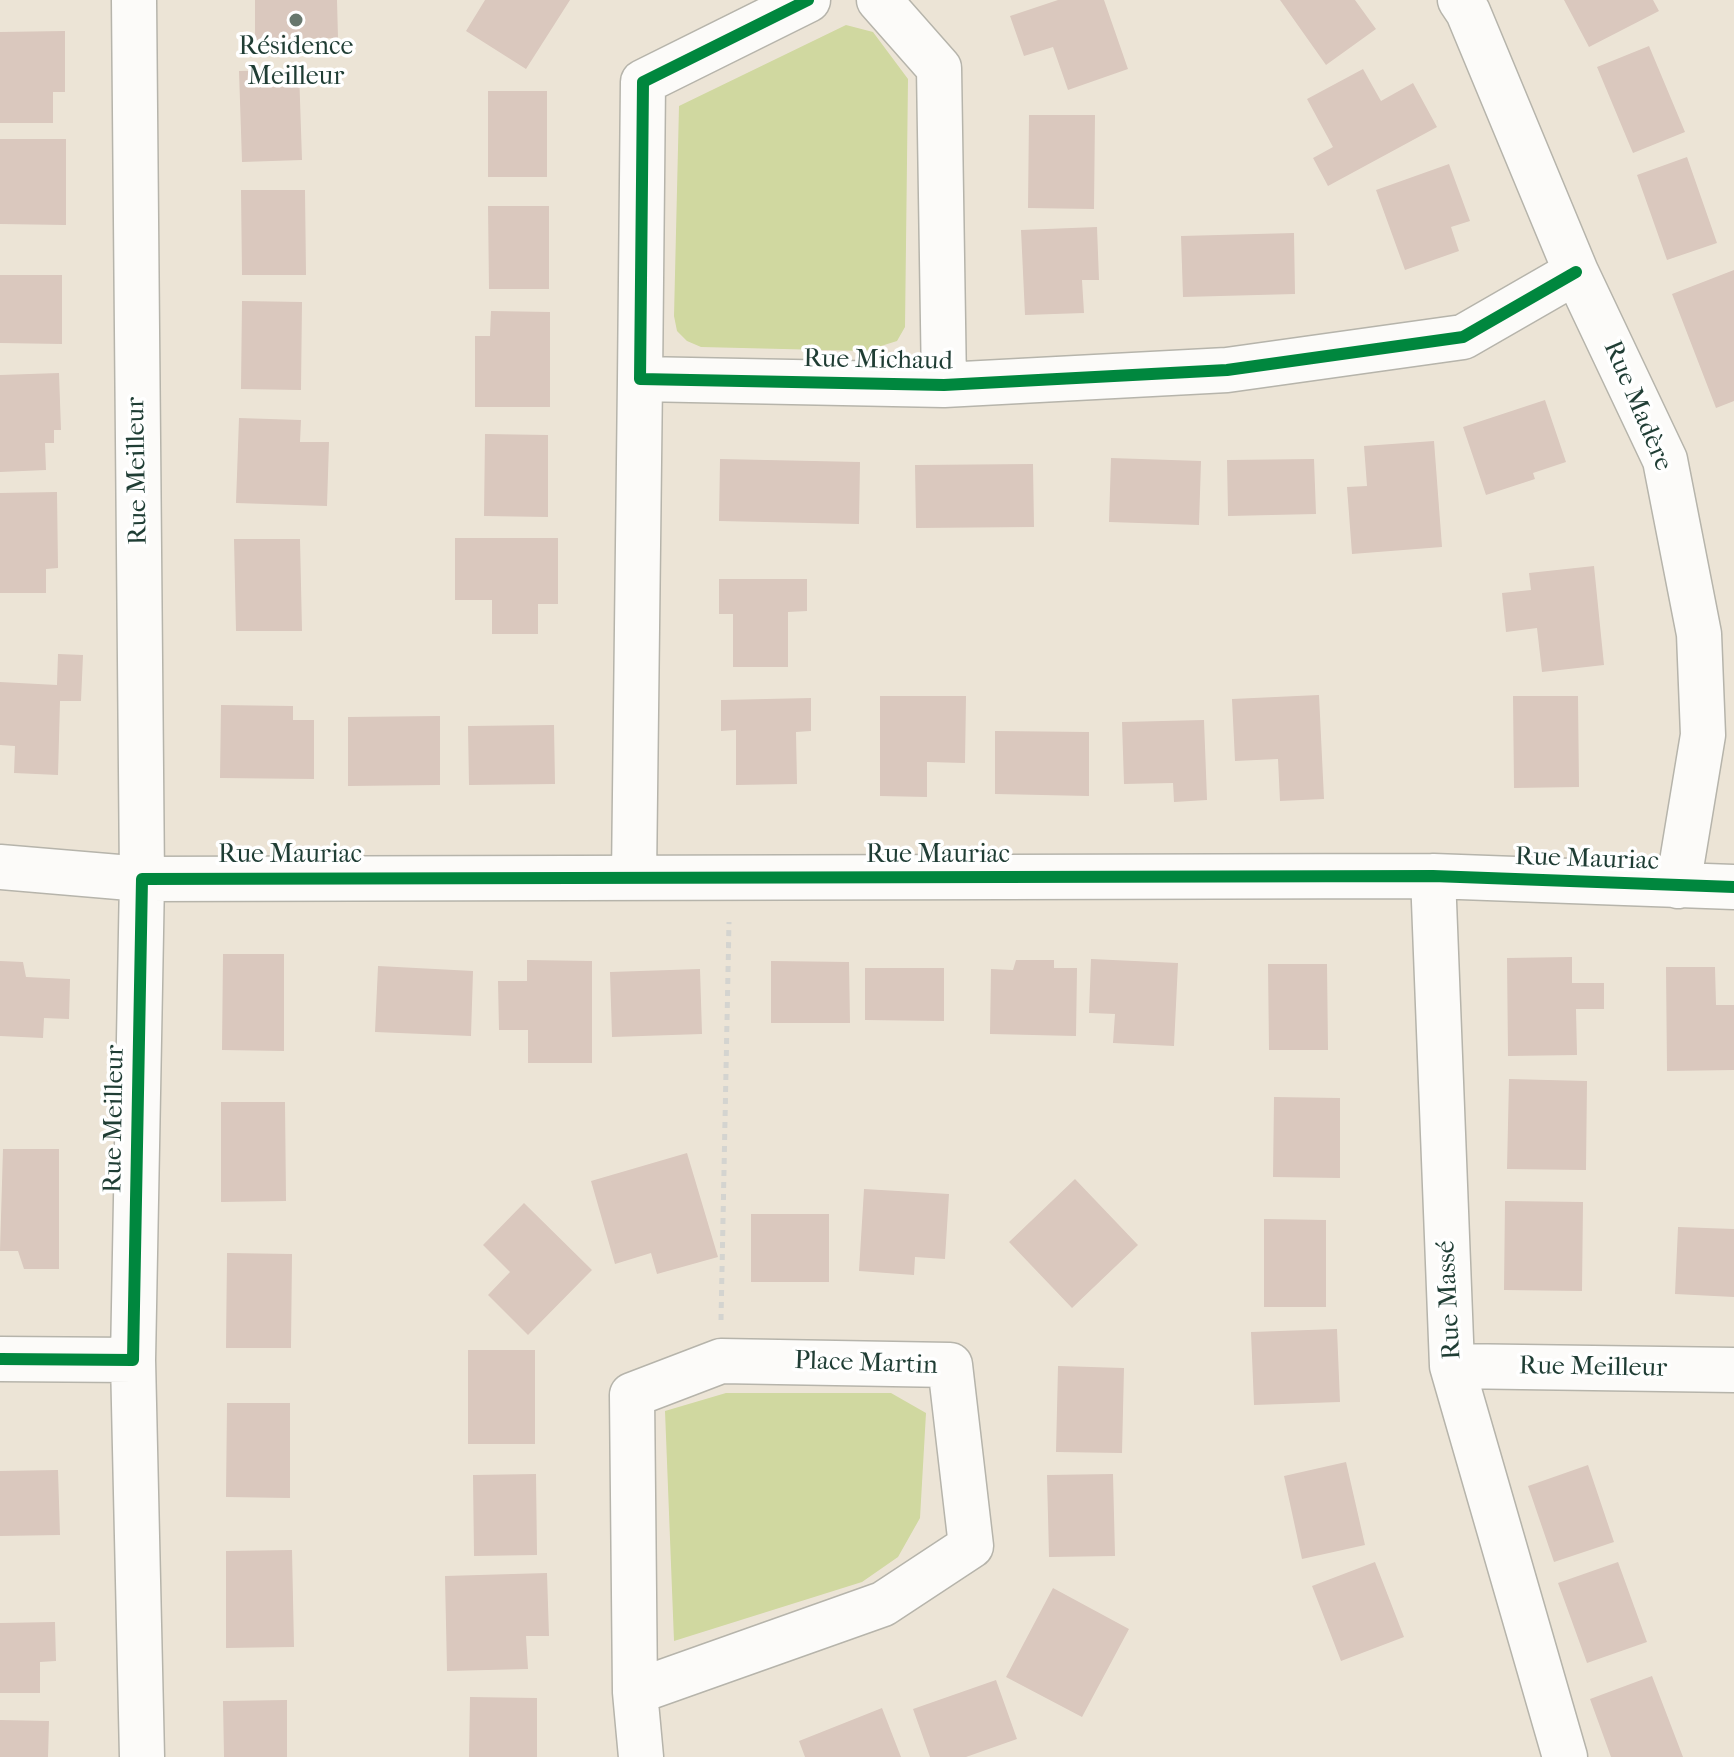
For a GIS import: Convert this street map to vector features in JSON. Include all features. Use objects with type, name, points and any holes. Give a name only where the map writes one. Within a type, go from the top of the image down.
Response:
[{"type":"street","name":"Rue Meilleur","points":[[134,0],[142,879],[133,1360],[142,1757]]},
{"type":"street","points":[[634,877],[643,82],[808,0]]},
{"type":"street","name":"Rue Michaud","points":[[879,0],[939,68],[944,385]]},
{"type":"street","name":"Rue Madère","points":[[1460,0],[1468,12],[1576,272],[1665,460],[1699,634],[1703,735],[1678,886]]},
{"type":"street","name":"Rue Michaud","points":[[640,379],[944,385],[1227,370],[1463,337],[1576,272]]},
{"type":"street","name":"Rue Mauriac","points":[[0,867],[142,879],[1433,876],[1734,887]]},
{"type":"street","name":"Rue Massé","points":[[1433,876],[1452,1366],[1565,1757]]},
{"type":"street","points":[[0,1359],[133,1360]]},
{"type":"street","name":"Place Martin","points":[[635,1692],[883,1604],[971,1546],[950,1365],[721,1361],[632,1395],[635,1692],[641,1757]]},
{"type":"street","name":"Rue Meilleur","points":[[1452,1366],[1734,1370]]},
{"type":"path","points":[[721,1361],[729,879]]},
{"type":"green space","points":[[846,25],[873,32],[908,79],[905,327],[897,341],[865,351],[701,347],[687,341],[677,331],[674,316],[679,106]]},
{"type":"green space","points":[[726,1393],[891,1393],[926,1413],[920,1518],[898,1557],[862,1582],[674,1641],[665,1411]]},
{"type":"building","name":"Résidence Meilleur","points":[[255,0],[337,0],[338,38],[255,40]]},
{"type":"building","points":[[485,0],[570,0],[526,69],[466,31]]},
{"type":"building","points":[[1058,0],[1104,0],[1128,69],[1068,90],[1053,47],[1024,56],[1010,16]]},
{"type":"building","points":[[1280,0],[1355,0],[1376,29],[1326,65]]},
{"type":"building","points":[[1564,0],[1653,0],[1659,11],[1589,47]]},
{"type":"building","points":[[65,31],[65,92],[53,92],[53,123],[0,123],[0,32]]},
{"type":"building","points":[[1649,46],[1685,132],[1633,153],[1597,67]]},
{"type":"building","points":[[1363,69],[1381,101],[1413,83],[1437,127],[1328,186],[1313,158],[1333,147],[1307,99]]},
{"type":"building","points":[[299,70],[302,160],[242,162],[239,71]]},
{"type":"building","points":[[488,91],[547,91],[547,177],[488,177]]},
{"type":"building","points":[[1029,115],[1095,115],[1094,209],[1028,208]]},
{"type":"building","points":[[0,139],[66,139],[66,225],[0,224]]},
{"type":"building","points":[[1687,157],[1717,243],[1667,260],[1637,175]]},
{"type":"building","points":[[1449,164],[1470,221],[1451,227],[1459,251],[1405,270],[1376,190]]},
{"type":"building","points":[[241,190],[305,190],[306,275],[242,275]]},
{"type":"building","points":[[488,206],[549,206],[549,289],[489,289]]},
{"type":"building","points":[[1097,227],[1099,280],[1082,280],[1084,313],[1025,315],[1021,230]]},
{"type":"building","points":[[1294,233],[1295,294],[1183,297],[1181,236]]},
{"type":"building","points":[[1734,270],[1734,401],[1716,408],[1672,294]]},
{"type":"building","points":[[0,275],[62,275],[62,344],[0,343]]},
{"type":"building","points":[[242,301],[302,302],[301,390],[241,389]]},
{"type":"building","points":[[491,311],[550,312],[550,407],[475,407],[475,336],[490,336]]},
{"type":"building","points":[[59,373],[61,430],[54,430],[54,443],[45,443],[46,470],[0,472],[0,375]]},
{"type":"building","points":[[1545,400],[1566,462],[1533,473],[1535,479],[1486,495],[1463,427]]},
{"type":"building","points":[[239,418],[301,420],[300,442],[329,442],[327,506],[236,503]]},
{"type":"building","points":[[485,434],[548,435],[548,517],[484,516]]},
{"type":"building","points":[[1434,441],[1442,547],[1352,554],[1347,487],[1367,486],[1364,446]]},
{"type":"building","points":[[1111,458],[1201,461],[1199,525],[1109,522]]},
{"type":"building","points":[[720,459],[860,462],[859,524],[719,521]]},
{"type":"building","points":[[1314,459],[1316,514],[1228,516],[1227,460]]},
{"type":"building","points":[[1033,464],[1034,527],[916,528],[915,465]]},
{"type":"building","points":[[57,492],[58,568],[46,569],[46,593],[0,593],[0,493]]},
{"type":"building","points":[[455,538],[558,538],[558,604],[538,604],[538,634],[492,634],[492,600],[455,600]]},
{"type":"building","points":[[234,539],[300,539],[302,631],[236,631]]},
{"type":"building","points":[[1594,566],[1604,665],[1542,672],[1537,628],[1506,632],[1502,593],[1531,590],[1529,573]]},
{"type":"building","points":[[719,579],[807,579],[807,611],[788,612],[788,667],[733,667],[733,614],[719,614]]},
{"type":"building","points":[[58,654],[83,655],[81,701],[60,701],[58,775],[14,773],[15,746],[0,745],[0,682],[57,685]]},
{"type":"building","points":[[1319,695],[1324,799],[1280,801],[1278,759],[1235,761],[1232,699]]},
{"type":"building","points":[[880,696],[966,696],[965,763],[927,762],[927,797],[880,796]]},
{"type":"building","points":[[1513,696],[1578,696],[1579,787],[1514,788]]},
{"type":"building","points":[[811,698],[811,731],[796,732],[797,784],[736,785],[736,730],[721,731],[721,700]]},
{"type":"building","points":[[221,705],[293,706],[293,720],[314,720],[314,779],[220,778]]},
{"type":"building","points":[[440,716],[440,785],[348,786],[348,717]]},
{"type":"building","points":[[1204,720],[1207,800],[1174,802],[1173,783],[1124,784],[1122,722]]},
{"type":"building","points":[[554,725],[555,784],[469,785],[468,726]]},
{"type":"building","points":[[995,731],[1089,732],[1089,796],[995,794]]},
{"type":"building","points":[[223,954],[284,954],[284,1051],[222,1050]]},
{"type":"building","points":[[1572,957],[1572,983],[1604,983],[1604,1009],[1576,1009],[1577,1055],[1508,1056],[1507,958]]},
{"type":"building","points":[[1091,959],[1178,963],[1174,1046],[1113,1043],[1115,1014],[1089,1013]]},
{"type":"building","points":[[527,960],[592,961],[592,1063],[528,1063],[528,1030],[499,1030],[498,981],[527,981]]},
{"type":"building","points":[[1016,960],[1054,960],[1054,968],[1077,968],[1076,1036],[990,1034],[991,969],[1013,970]]},
{"type":"building","points":[[0,961],[23,962],[26,977],[70,979],[69,1019],[44,1018],[43,1038],[0,1036]]},
{"type":"building","points":[[771,961],[849,962],[850,1023],[771,1023]]},
{"type":"building","points":[[1268,964],[1327,964],[1328,1050],[1269,1050]]},
{"type":"building","points":[[378,966],[473,971],[471,1036],[375,1032]]},
{"type":"building","points":[[1666,967],[1715,967],[1716,1005],[1734,1005],[1734,1070],[1667,1071]]},
{"type":"building","points":[[865,968],[944,968],[944,1021],[865,1020]]},
{"type":"building","points":[[700,969],[702,1034],[612,1037],[610,972]]},
{"type":"building","points":[[1509,1079],[1587,1081],[1586,1170],[1507,1169]]},
{"type":"building","points":[[1274,1097],[1340,1098],[1340,1178],[1273,1177]]},
{"type":"building","points":[[221,1102],[285,1102],[286,1201],[221,1202]]},
{"type":"building","points":[[3,1149],[59,1149],[59,1269],[24,1269],[18,1251],[0,1251]]},
{"type":"building","points":[[687,1153],[718,1257],[657,1274],[651,1253],[615,1264],[591,1181]]},
{"type":"building","points":[[1075,1179],[1138,1245],[1072,1308],[1009,1242]]},
{"type":"building","points":[[864,1189],[949,1194],[945,1259],[915,1257],[914,1275],[859,1271]]},
{"type":"building","points":[[1505,1201],[1583,1202],[1582,1291],[1504,1290]]},
{"type":"building","points":[[524,1203],[592,1270],[528,1335],[488,1295],[510,1272],[483,1245]]},
{"type":"building","points":[[751,1214],[829,1214],[829,1282],[751,1282]]},
{"type":"building","points":[[1264,1219],[1326,1220],[1326,1307],[1264,1307]]},
{"type":"building","points":[[1678,1227],[1734,1229],[1734,1297],[1675,1294]]},
{"type":"building","points":[[227,1253],[292,1254],[291,1348],[226,1348]]},
{"type":"building","points":[[1337,1329],[1340,1402],[1254,1405],[1251,1332]]},
{"type":"building","points":[[468,1350],[535,1350],[535,1444],[468,1444]]},
{"type":"building","points":[[1058,1366],[1124,1368],[1122,1453],[1056,1452]]},
{"type":"building","points":[[227,1403],[290,1403],[290,1498],[226,1497]]},
{"type":"building","points":[[1346,1462],[1365,1545],[1302,1559],[1284,1476]]},
{"type":"building","points":[[1588,1465],[1614,1542],[1554,1562],[1528,1486]]},
{"type":"building","points":[[58,1470],[60,1535],[0,1536],[0,1471]]},
{"type":"building","points":[[536,1474],[537,1555],[474,1556],[473,1475]]},
{"type":"building","points":[[1113,1474],[1115,1556],[1049,1557],[1047,1475]]},
{"type":"building","points":[[292,1550],[294,1647],[226,1648],[226,1551]]},
{"type":"building","points":[[1375,1562],[1404,1637],[1341,1661],[1312,1586]]},
{"type":"building","points":[[1618,1562],[1647,1642],[1587,1663],[1558,1583]]},
{"type":"building","points":[[547,1573],[549,1636],[526,1636],[528,1669],[447,1671],[445,1576]]},
{"type":"building","points":[[1053,1588],[1129,1629],[1082,1717],[1006,1677]]},
{"type":"building","points":[[55,1622],[56,1661],[40,1662],[40,1693],[0,1693],[0,1623]]},
{"type":"building","points":[[1652,1676],[1683,1757],[1611,1757],[1590,1699]]},
{"type":"building","points":[[996,1680],[1017,1739],[966,1757],[930,1757],[913,1709]]},
{"type":"building","points":[[470,1697],[537,1698],[537,1757],[469,1757]]},
{"type":"building","points":[[287,1700],[287,1757],[224,1757],[223,1701]]},
{"type":"building","points":[[882,1708],[901,1757],[805,1757],[799,1741]]},
{"type":"building","points":[[0,1720],[49,1721],[48,1757],[0,1757]]},
{"type":"cycle path","points":[[808,0],[643,82],[640,379],[944,385],[1227,370],[1463,337],[1576,272]]},
{"type":"cycle path","points":[[0,1359],[133,1360],[142,879],[1433,876],[1734,887]]},
{"type":"place","name":"Résidence Meilleur","points":[[296,20]]}]
